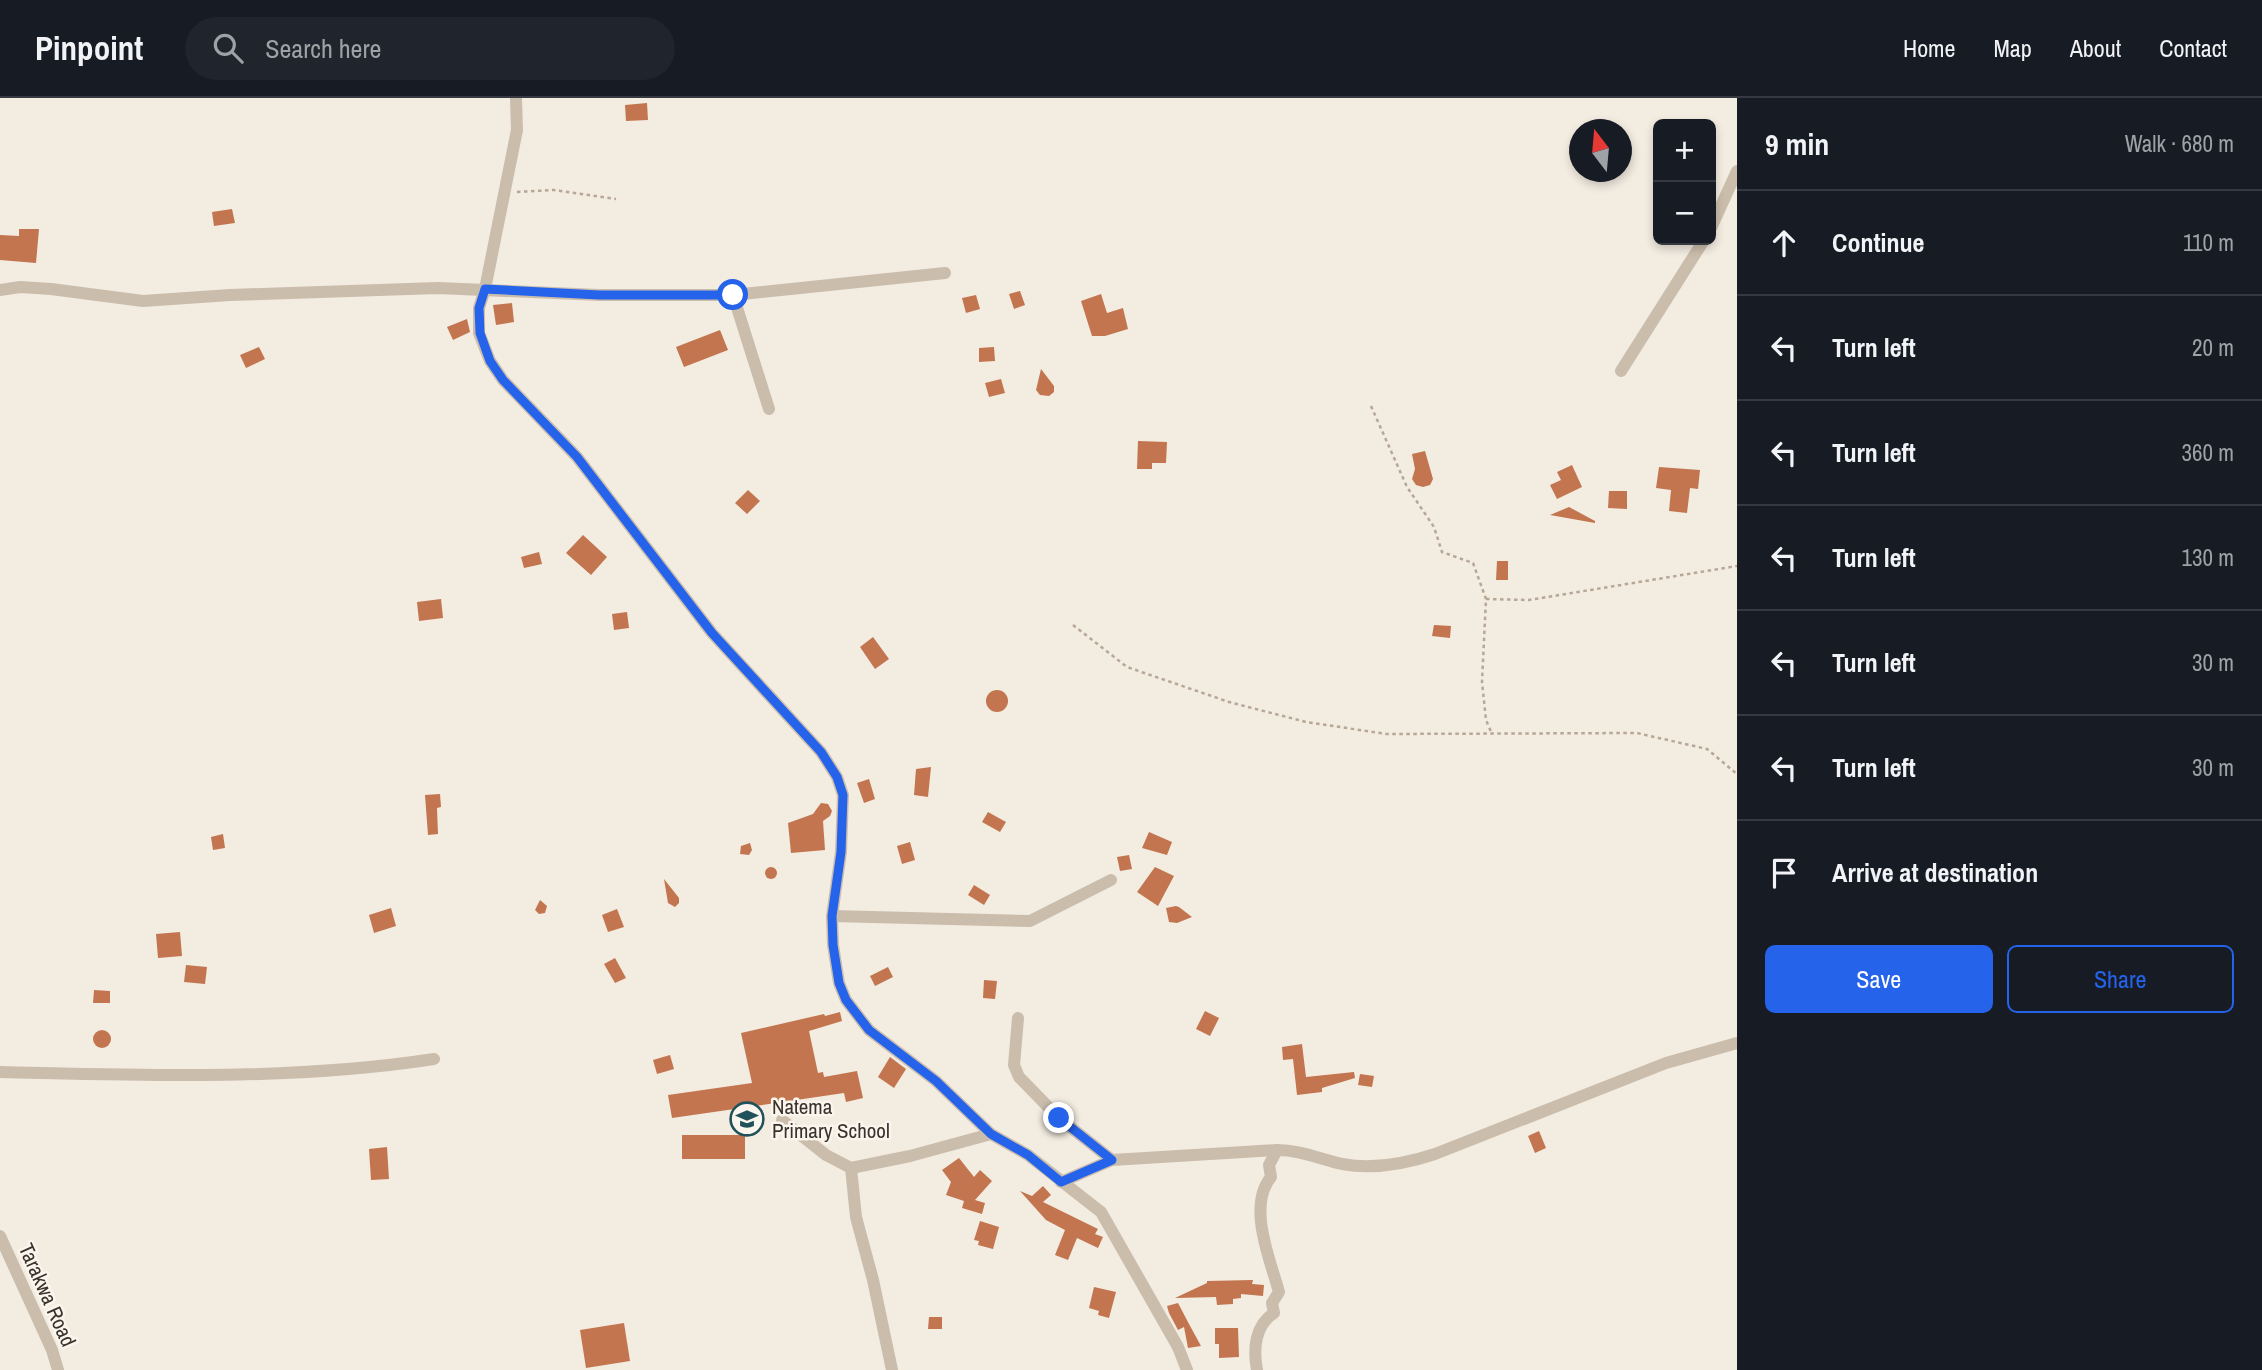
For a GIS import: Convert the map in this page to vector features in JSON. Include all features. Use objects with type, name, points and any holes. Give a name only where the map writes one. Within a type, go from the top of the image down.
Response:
[{"type":"street","points":[[516,98],[517,130],[479,308],[480,333],[490,361],[503,380],[577,457],[712,633],[821,752],[837,777],[843,795],[841,852],[832,916],[839,983],[846,1000],[869,1030],[936,1081],[991,1134],[1028,1155],[1101,1212],[1178,1347],[1187,1370]]},
{"type":"street","points":[[1716,217],[1737,171]]},
{"type":"street","points":[[1621,371],[1701,245]]},
{"type":"street","points":[[0,290],[20,287],[51,289],[143,301],[332,290],[438,288],[599,295],[733,295],[945,273]]},
{"type":"street","points":[[733,295],[769,409]]},
{"type":"street","points":[[832,916],[1030,921],[1047,915],[1111,880]]},
{"type":"street","points":[[1018,1018],[1014,1065],[1019,1077],[1038,1093],[1059,1118],[1112,1160]]},
{"type":"street","points":[[1061,1182],[1112,1160],[1277,1150],[1297,1151],[1358,1166],[1409,1162],[1666,1063],[1737,1043]]},
{"type":"street","points":[[0,1072],[253,1075],[349,1070],[433,1059]]},
{"type":"street","points":[[782,1120],[826,1156],[851,1168],[910,1156],[991,1134]]},
{"type":"street","points":[[1257,1370],[1256,1335],[1265,1319],[1274,1313],[1272,1303],[1279,1292],[1261,1227],[1262,1188],[1271,1177],[1269,1166],[1277,1150]]},
{"type":"street","points":[[851,1168],[856,1217],[873,1280],[892,1370]]},
{"type":"street","name":"Tarakwa Road","points":[[0,1236],[52,1350],[58,1370]]},
{"type":"path","points":[[503,193],[554,190],[616,199]]},
{"type":"path","points":[[1371,406],[1406,486],[1434,527],[1443,552],[1473,563],[1486,598],[1482,682],[1486,720],[1492,734]]},
{"type":"path","points":[[1486,598],[1529,600],[1737,566]]},
{"type":"path","points":[[1073,625],[1127,667],[1230,702],[1293,718],[1387,734],[1637,733],[1707,749],[1737,774]]},
{"type":"building","points":[[647,103],[648,120],[626,121],[625,105]]},
{"type":"building","points":[[232,209],[235,223],[214,226],[212,212]]},
{"type":"building","points":[[19,229],[39,229],[36,263],[0,260],[0,235],[19,236]]},
{"type":"building","points":[[1020,291],[1025,305],[1014,309],[1009,294]]},
{"type":"building","points":[[1101,294],[1107,313],[1123,308],[1128,329],[1105,336],[1092,336],[1081,301]]},
{"type":"building","points":[[976,295],[980,309],[966,313],[962,298]]},
{"type":"building","points":[[512,303],[514,322],[496,325],[493,305]]},
{"type":"building","points":[[467,319],[470,332],[453,340],[447,327]]},
{"type":"building","points":[[720,330],[728,350],[684,367],[676,347]]},
{"type":"building","points":[[259,347],[265,359],[246,368],[240,355]]},
{"type":"building","points":[[994,347],[995,361],[979,362],[979,348]]},
{"type":"building","points":[[1041,369],[1054,386],[1054,392],[1049,396],[1040,395],[1036,390]]},
{"type":"building","points":[[1001,379],[1005,393],[989,397],[985,383]]},
{"type":"building","points":[[1138,441],[1167,442],[1166,463],[1152,463],[1152,469],[1137,469]]},
{"type":"building","points":[[1425,451],[1433,479],[1430,485],[1423,487],[1416,485],[1412,479],[1415,469],[1412,454]]},
{"type":"building","points":[[1572,465],[1582,487],[1557,499],[1550,485],[1561,480],[1557,472]]},
{"type":"building","points":[[1659,467],[1700,470],[1698,489],[1690,488],[1687,513],[1669,511],[1671,490],[1656,488]]},
{"type":"building","points":[[748,490],[760,501],[747,514],[735,503]]},
{"type":"building","points":[[1609,491],[1627,491],[1627,509],[1608,508]]},
{"type":"building","points":[[1569,507],[1595,521],[1595,523],[1550,515]]},
{"type":"building","points":[[583,535],[607,557],[591,575],[566,553]]},
{"type":"building","points":[[539,552],[542,564],[524,568],[521,557]]},
{"type":"building","points":[[1497,561],[1508,561],[1508,580],[1496,580]]},
{"type":"building","points":[[441,599],[443,618],[419,621],[417,602]]},
{"type":"building","points":[[627,612],[629,628],[614,630],[612,614]]},
{"type":"building","points":[[1434,625],[1451,626],[1450,638],[1432,636]]},
{"type":"building","points":[[873,637],[889,659],[875,669],[860,647]]},
{"type":"building","points":[[997,690],[1005,693],[1008,701],[1005,709],[997,712],[989,709],[986,701],[989,693]]},
{"type":"building","points":[[931,767],[928,797],[914,795],[916,769]]},
{"type":"building","points":[[869,779],[875,799],[864,803],[857,783]]},
{"type":"building","points":[[440,794],[441,807],[437,808],[438,834],[428,835],[425,795]]},
{"type":"building","points":[[821,803],[828,804],[832,811],[823,821],[825,850],[791,853],[788,823],[813,814]]},
{"type":"building","points":[[988,812],[1006,822],[1000,832],[982,822]]},
{"type":"building","points":[[1149,832],[1172,842],[1167,855],[1142,848]]},
{"type":"building","points":[[223,834],[225,848],[213,850],[211,837]]},
{"type":"building","points":[[910,842],[915,860],[902,864],[897,846]]},
{"type":"building","points":[[750,843],[752,850],[749,855],[740,854],[741,846]]},
{"type":"building","points":[[1129,855],[1132,869],[1120,871],[1117,857]]},
{"type":"building","points":[[771,867],[777,873],[771,879],[765,873]]},
{"type":"building","points":[[1155,867],[1174,876],[1158,906],[1137,892]]},
{"type":"building","points":[[664,879],[679,898],[675,907],[668,903]]},
{"type":"building","points":[[974,885],[990,895],[984,905],[968,895]]},
{"type":"building","points":[[540,900],[547,906],[545,913],[539,914],[535,910]]},
{"type":"building","points":[[1176,906],[1192,917],[1177,923],[1169,922],[1166,908]]},
{"type":"building","points":[[391,908],[396,926],[374,933],[369,915]]},
{"type":"building","points":[[617,909],[624,927],[608,932],[602,915]]},
{"type":"building","points":[[180,932],[182,956],[158,958],[156,934]]},
{"type":"building","points":[[615,958],[626,978],[615,983],[604,964]]},
{"type":"building","points":[[186,965],[207,967],[205,984],[184,982]]},
{"type":"building","points":[[888,967],[893,977],[875,986],[870,976]]},
{"type":"building","points":[[984,980],[997,981],[995,999],[983,998]]},
{"type":"building","points":[[94,990],[110,991],[110,1003],[93,1003]]},
{"type":"building","points":[[1205,1011],[1219,1018],[1210,1036],[1196,1029]]},
{"type":"building","points":[[840,1012],[842,1021],[809,1031],[818,1073],[823,1072],[824,1077],[857,1071],[863,1098],[846,1102],[844,1093],[672,1118],[668,1095],[752,1083],[741,1033]]},
{"type":"building","points":[[102,1030],[108,1033],[111,1039],[108,1045],[102,1048],[96,1045],[93,1039],[96,1033]]},
{"type":"building","points":[[1302,1044],[1306,1077],[1354,1072],[1355,1078],[1322,1088],[1322,1092],[1297,1095],[1293,1059],[1283,1060],[1282,1047]]},
{"type":"building","points":[[670,1055],[674,1069],[657,1074],[653,1060]]},
{"type":"building","points":[[890,1057],[906,1069],[894,1088],[878,1077]]},
{"type":"building","points":[[1360,1074],[1374,1076],[1372,1087],[1358,1085]]},
{"type":"building","points":[[1539,1131],[1546,1148],[1535,1153],[1528,1136]]},
{"type":"building","points":[[682,1135],[745,1135],[745,1159],[682,1159]]},
{"type":"building","points":[[387,1147],[389,1179],[371,1180],[369,1149]]},
{"type":"building","points":[[959,1158],[974,1177],[980,1170],[992,1181],[975,1200],[985,1203],[982,1214],[962,1208],[964,1201],[946,1195],[951,1182],[942,1170]]},
{"type":"building","points":[[1043,1186],[1051,1195],[1043,1202],[1098,1229],[1095,1234],[1103,1237],[1098,1248],[1077,1238],[1068,1260],[1055,1255],[1065,1230],[1046,1220],[1020,1191],[1032,1196]]},
{"type":"building","points":[[980,1221],[999,1227],[993,1249],[978,1245],[979,1241],[974,1240]]},
{"type":"building","points":[[1253,1280],[1252,1284],[1264,1285],[1263,1296],[1241,1294],[1241,1298],[1233,1299],[1233,1304],[1217,1305],[1216,1297],[1175,1298],[1207,1281]]},
{"type":"building","points":[[1094,1287],[1116,1292],[1109,1318],[1098,1315],[1099,1311],[1089,1308]]},
{"type":"building","points":[[1178,1303],[1201,1346],[1188,1348],[1184,1327],[1178,1330],[1167,1306]]},
{"type":"building","points":[[929,1317],[942,1317],[942,1329],[928,1329]]},
{"type":"building","points":[[624,1323],[630,1361],[586,1368],[580,1330]]},
{"type":"building","points":[[1215,1328],[1238,1328],[1239,1357],[1219,1358],[1219,1344],[1215,1344]]},
{"type":"place","name":"Natema Primary School","points":[[747,1119]]},
{"type":"route","points":[[733,295],[599,295],[485,289],[479,308],[480,333],[490,361],[503,380],[577,457],[712,633],[821,752],[837,777],[843,795],[841,852],[832,916],[833,945],[839,983],[846,1000],[869,1030],[936,1081],[991,1134],[1028,1155],[1061,1182],[1112,1160],[1059,1118]]}]
